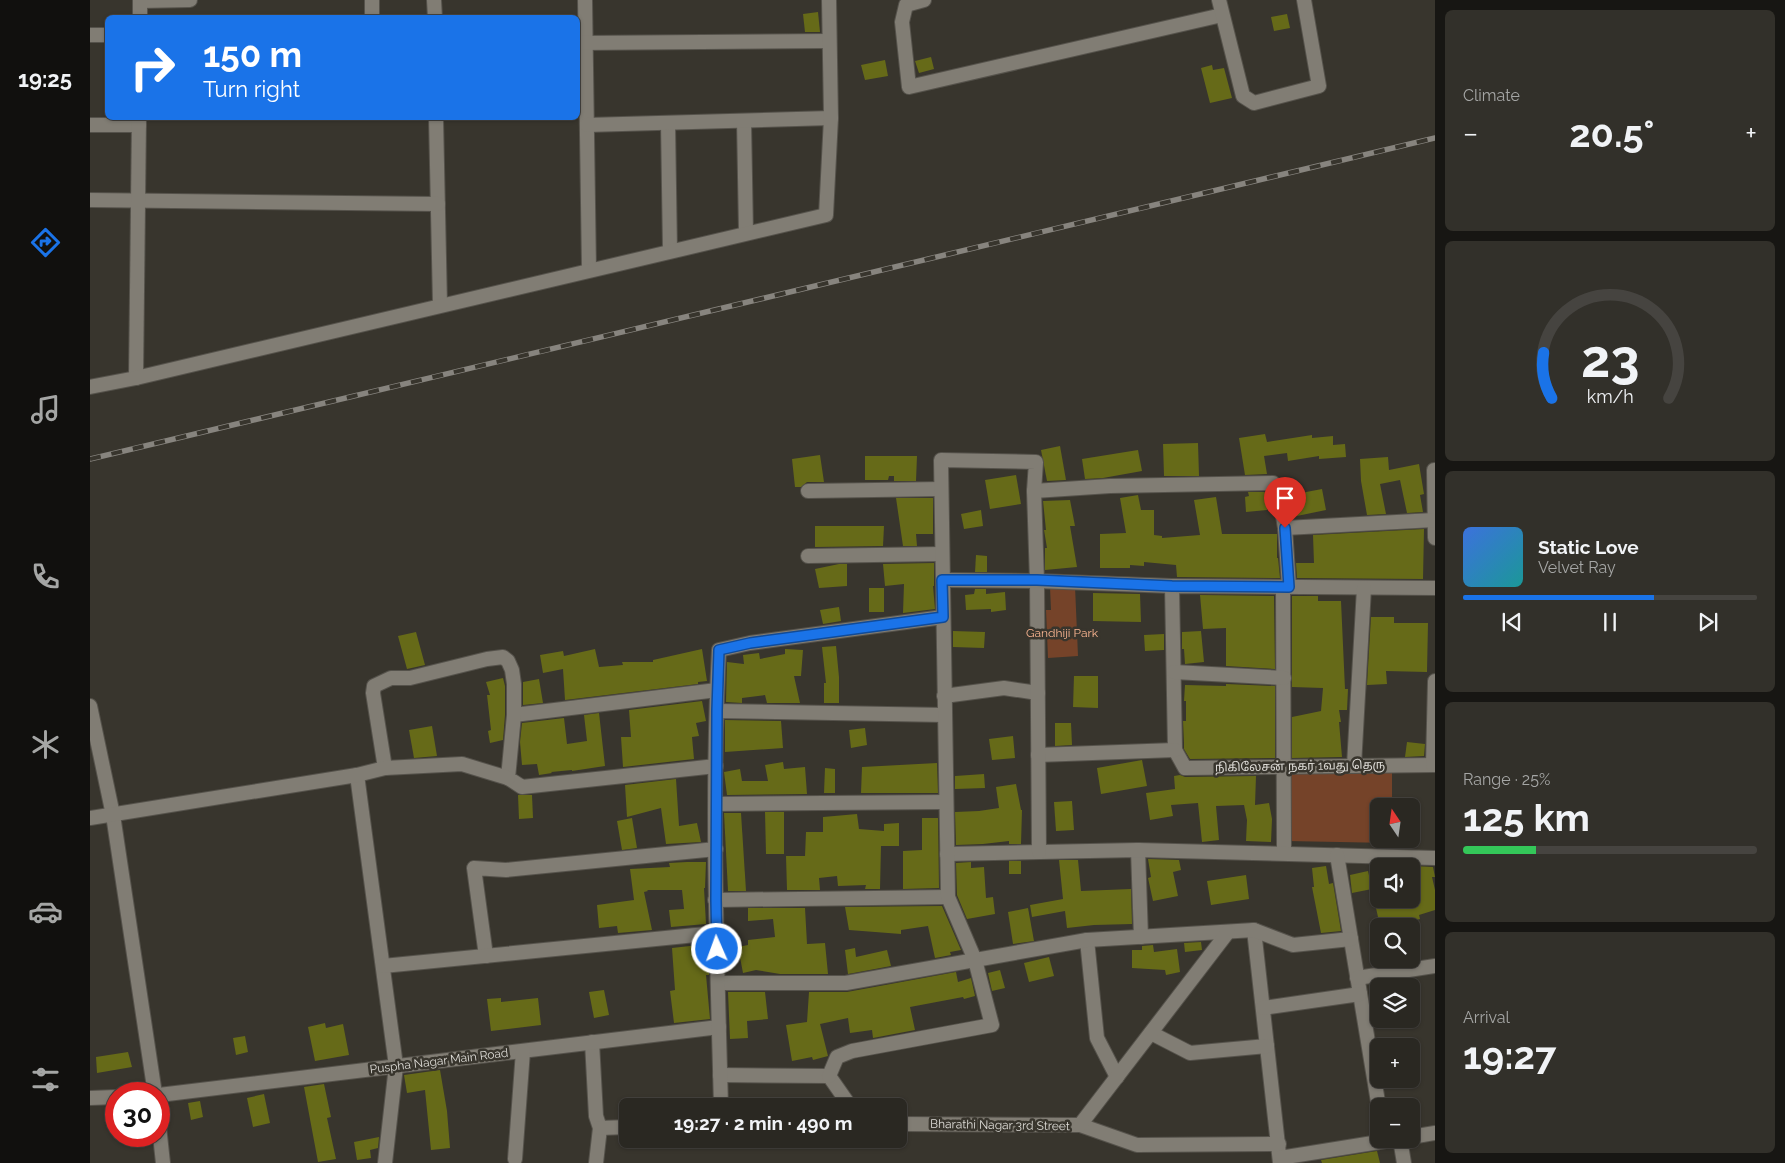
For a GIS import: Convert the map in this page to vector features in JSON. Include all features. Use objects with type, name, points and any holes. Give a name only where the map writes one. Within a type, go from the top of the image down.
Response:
[{"type":"street","points":[[140,15],[140,0],[190,0]]},
{"type":"street","points":[[372,0],[372,15]]},
{"type":"street","points":[[434,0],[434,15]]},
{"type":"street","points":[[585,0],[582,43],[582,104],[587,125],[589,270]]},
{"type":"street","points":[[90,387],[136,378],[826,214],[831,118],[828,0]]},
{"type":"street","points":[[924,0],[906,5],[902,22],[909,86],[1222,15]]},
{"type":"street","points":[[1219,0],[1243,96],[1254,103],[1319,86],[1304,0]]},
{"type":"street","points":[[90,34],[105,34]]},
{"type":"street","points":[[582,43],[829,40]]},
{"type":"street","points":[[587,125],[831,118]]},
{"type":"street","points":[[436,120],[440,305]]},
{"type":"street","points":[[744,121],[746,233]]},
{"type":"street","points":[[90,125],[139,122],[136,378]]},
{"type":"street","points":[[668,123],[670,251]]},
{"type":"street","points":[[90,200],[438,204]]},
{"type":"street","points":[[829,1076],[837,1057],[852,1050],[992,1025],[975,960],[948,897],[941,460],[1036,462],[1034,490],[1037,580],[1039,852]]},
{"type":"street","points":[[1435,470],[1435,538]]},
{"type":"street","points":[[1034,490],[1110,486],[1272,483],[1279,493],[1285,528],[1286,587],[1284,854]]},
{"type":"street","points":[[808,490],[941,489]]},
{"type":"street","points":[[1285,528],[1434,520]]},
{"type":"street","points":[[808,556],[942,554]]},
{"type":"street","points":[[942,580],[1037,580],[1172,586],[1435,588]]},
{"type":"street","points":[[1038,755],[1175,750],[1172,586]]},
{"type":"street","points":[[1354,766],[1364,588]]},
{"type":"street","points":[[721,1098],[716,933],[716,766],[719,650],[750,643],[943,617]]},
{"type":"street","points":[[385,768],[372,694],[374,686],[391,678],[410,678],[502,657],[508,661],[512,670],[514,715],[508,778]]},
{"type":"street","points":[[1174,672],[1284,678]]},
{"type":"street","points":[[1434,765],[1435,682]]},
{"type":"street","points":[[944,696],[1004,688],[1038,693]]},
{"type":"street","points":[[514,715],[717,690]]},
{"type":"street","points":[[90,706],[113,815],[155,1082]]},
{"type":"street","points":[[717,710],[945,715]]},
{"type":"street","name":"நிகிலேசன் நகர் 1வது தெரு","points":[[1175,750],[1185,768],[1434,765]]},
{"type":"street","points":[[90,818],[357,775],[385,768],[462,764],[508,778],[522,787],[716,766]]},
{"type":"street","points":[[357,775],[396,1066],[385,1163]]},
{"type":"street","points":[[716,804],[946,802]]},
{"type":"street","points":[[486,956],[474,868],[506,870],[716,849]]},
{"type":"street","points":[[947,854],[1138,850],[1435,858]]},
{"type":"street","points":[[1138,850],[1141,937]]},
{"type":"street","points":[[1337,855],[1377,1098]]},
{"type":"street","points":[[716,900],[948,897]]},
{"type":"street","points":[[718,983],[846,983],[1087,940],[1254,930],[1293,945],[1351,939]]},
{"type":"street","points":[[1254,930],[1280,1155]]},
{"type":"street","points":[[1080,1125],[1228,932]]},
{"type":"street","points":[[383,966],[716,933]]},
{"type":"street","points":[[1087,940],[1097,1038],[1117,1077]]},
{"type":"street","points":[[1357,978],[1435,966]]},
{"type":"street","points":[[1263,1008],[1360,994]]},
{"type":"street","name":"Puspha Nagar Main Road","points":[[170,1092],[719,1027]]},
{"type":"street","points":[[1151,1032],[1190,1053],[1267,1046]]},
{"type":"street","points":[[592,1042],[596,1116],[600,1128],[596,1163]]},
{"type":"street","points":[[515,1159],[523,1051]]},
{"type":"street","points":[[720,1076],[829,1076]]},
{"type":"street","points":[[829,1076],[844,1098]]},
{"type":"street","points":[[90,1098],[105,1097]]},
{"type":"street","name":"Bharathi Nagar 3rd Street","points":[[907,1124],[1080,1125],[1137,1145],[1280,1155],[1370,1142]]},
{"type":"street","points":[[600,1128],[619,1127]]},
{"type":"street","points":[[1420,1136],[1435,1133]]},
{"type":"street","points":[[161,1147],[163,1163]]},
{"type":"street","points":[[1396,1148],[1404,1163]]},
{"type":"green space","name":"Gandhiji Park","points":[[1075,586],[1078,656],[1048,658],[1046,610],[1051,610],[1050,587]]},
{"type":"green space","points":[[1288,771],[1392,772],[1392,798],[1370,798],[1370,843],[1287,841]]},
{"type":"building","points":[[818,12],[820,32],[805,32],[803,14]]},
{"type":"building","points":[[1287,14],[1290,28],[1274,31],[1271,17]]},
{"type":"building","points":[[931,57],[934,69],[919,73],[915,61]]},
{"type":"building","points":[[885,60],[888,76],[865,80],[861,65]]},
{"type":"building","points":[[1212,65],[1213,70],[1224,68],[1232,98],[1210,103],[1201,68]]},
{"type":"building","points":[[1265,434],[1267,442],[1312,435],[1312,438],[1333,436],[1333,445],[1345,444],[1346,457],[1319,459],[1319,456],[1288,461],[1287,453],[1264,456],[1267,474],[1245,475],[1239,438]]},
{"type":"building","points":[[1198,443],[1199,476],[1164,476],[1163,444]]},
{"type":"building","points":[[1060,446],[1066,480],[1047,481],[1041,450]]},
{"type":"building","points":[[1138,450],[1142,471],[1103,478],[1085,479],[1082,459]]},
{"type":"building","points":[[820,455],[824,482],[807,482],[801,487],[795,487],[792,459]]},
{"type":"building","points":[[865,456],[917,456],[916,481],[894,481],[894,476],[889,476],[888,480],[865,480]]},
{"type":"building","points":[[1388,457],[1389,470],[1419,464],[1424,494],[1420,495],[1423,512],[1407,513],[1400,480],[1380,484],[1386,514],[1367,515],[1361,481],[1360,459]]},
{"type":"building","points":[[1016,475],[1021,504],[990,509],[985,480]]},
{"type":"building","points":[[1300,485],[1301,493],[1322,489],[1326,510],[1292,517],[1289,487]]},
{"type":"building","points":[[1248,492],[1266,492],[1267,510],[1246,512],[1245,497],[1249,496]]},
{"type":"building","points":[[1138,495],[1141,510],[1154,510],[1154,535],[1162,536],[1162,538],[1200,535],[1194,500],[1216,497],[1222,534],[1277,534],[1277,558],[1280,578],[1177,577],[1176,565],[1144,562],[1144,566],[1130,565],[1130,568],[1100,568],[1100,534],[1126,533],[1120,498]]},
{"type":"building","points":[[896,498],[933,498],[933,534],[916,534],[917,546],[903,546]]},
{"type":"building","points":[[1070,500],[1075,526],[1070,526],[1077,567],[1045,570],[1045,548],[1047,548],[1043,501]]},
{"type":"building","points":[[981,510],[983,526],[964,529],[961,514]]},
{"type":"building","points":[[815,526],[884,526],[883,546],[815,547]]},
{"type":"building","points":[[1424,529],[1423,579],[1297,578],[1296,563],[1314,563],[1313,535]]},
{"type":"building","points":[[976,555],[987,556],[987,572],[975,572]]},
{"type":"building","points":[[934,563],[935,609],[903,613],[904,584],[885,586],[883,564]]},
{"type":"building","points":[[847,564],[847,586],[819,588],[815,569]]},
{"type":"building","points":[[869,588],[884,588],[884,612],[869,612]]},
{"type":"building","points":[[975,589],[986,589],[986,594],[1005,592],[1006,610],[991,612],[991,609],[966,610],[965,595],[974,594]]},
{"type":"building","points":[[1093,593],[1140,594],[1141,622],[1093,621]]},
{"type":"building","points":[[1200,595],[1274,596],[1275,669],[1226,666],[1226,628],[1203,629]]},
{"type":"building","points":[[1292,596],[1318,596],[1318,601],[1341,601],[1345,689],[1348,689],[1347,710],[1339,710],[1342,757],[1292,758],[1292,717],[1321,711],[1323,688],[1292,687]]},
{"type":"building","points":[[839,607],[841,621],[823,624],[820,610]]},
{"type":"building","points":[[1371,617],[1394,617],[1394,623],[1428,623],[1427,672],[1386,671],[1387,684],[1367,685]]},
{"type":"building","points":[[953,631],[985,632],[984,648],[953,647]]},
{"type":"building","points":[[1201,631],[1204,662],[1185,664],[1184,649],[1182,649],[1182,632]]},
{"type":"building","points":[[416,632],[425,665],[407,669],[398,636]]},
{"type":"building","points":[[1164,634],[1164,650],[1145,651],[1144,635]]},
{"type":"building","points":[[836,646],[839,703],[824,703],[824,683],[826,683],[822,647]]},
{"type":"building","points":[[595,649],[599,667],[623,665],[622,662],[653,662],[653,660],[702,649],[707,681],[698,682],[698,684],[565,700],[563,669],[543,673],[540,655],[563,651],[564,656]]},
{"type":"building","points":[[785,649],[803,650],[801,676],[794,676],[800,703],[767,703],[765,695],[742,698],[742,703],[726,702],[727,662],[744,664],[743,655],[759,653],[760,659],[785,654]]},
{"type":"building","points":[[1074,676],[1098,676],[1098,708],[1073,707]]},
{"type":"building","points":[[503,678],[505,686],[505,715],[503,740],[490,743],[488,731],[491,730],[487,695],[490,695],[486,682]]},
{"type":"building","points":[[539,679],[543,703],[523,705],[523,682]]},
{"type":"building","points":[[1226,684],[1275,686],[1275,758],[1190,759],[1184,749],[1183,721],[1186,721],[1185,685],[1226,686]]},
{"type":"building","points":[[702,701],[706,721],[696,723],[699,736],[692,737],[694,759],[623,767],[621,737],[631,737],[629,710]]},
{"type":"building","points":[[599,713],[605,766],[539,775],[537,764],[522,765],[520,742],[522,723],[564,718],[567,744],[587,741],[584,715]]},
{"type":"building","points":[[725,720],[781,721],[783,748],[725,752]]},
{"type":"building","points":[[1055,723],[1071,723],[1072,745],[1055,746]]},
{"type":"building","points":[[432,726],[437,756],[414,758],[409,730]]},
{"type":"building","points":[[865,728],[867,745],[851,748],[849,730]]},
{"type":"building","points":[[1013,736],[1015,758],[992,760],[989,739]]},
{"type":"building","points":[[1407,742],[1425,744],[1424,756],[1405,757]]},
{"type":"building","points":[[1142,760],[1147,786],[1101,794],[1097,768]]},
{"type":"building","points":[[783,762],[784,769],[805,767],[807,794],[727,795],[724,772],[740,769],[742,781],[768,781],[765,765]]},
{"type":"building","points":[[937,763],[938,793],[861,793],[862,767]]},
{"type":"building","points":[[825,768],[835,769],[835,793],[824,793]]},
{"type":"building","points":[[984,774],[985,788],[955,789],[955,776]]},
{"type":"building","points":[[1180,775],[1185,777],[1256,776],[1255,805],[1269,803],[1272,819],[1271,842],[1246,841],[1247,820],[1244,805],[1216,806],[1219,840],[1202,842],[1198,803],[1171,805],[1173,816],[1150,820],[1146,793],[1175,789],[1174,776]]},
{"type":"building","points":[[676,779],[679,826],[697,823],[701,842],[666,844],[661,808],[627,817],[625,785]]},
{"type":"building","points":[[1016,784],[1022,810],[1021,844],[1009,844],[1009,841],[956,845],[955,812],[999,808],[996,787]]},
{"type":"building","points":[[518,795],[532,795],[533,818],[519,819]]},
{"type":"building","points":[[1072,801],[1074,830],[1056,831],[1054,802]]},
{"type":"building","points":[[765,812],[784,812],[784,854],[766,854]]},
{"type":"building","points":[[724,813],[741,813],[746,891],[728,891]]},
{"type":"building","points":[[857,814],[859,829],[884,831],[884,824],[899,823],[899,846],[881,846],[880,889],[865,889],[866,885],[838,886],[837,876],[819,878],[820,890],[787,890],[786,856],[805,856],[806,832],[823,832],[823,817]]},
{"type":"building","points":[[632,818],[637,848],[622,850],[617,821]]},
{"type":"building","points":[[922,818],[938,818],[939,888],[903,889],[903,851],[922,850]]},
{"type":"building","points":[[1148,859],[1179,860],[1181,870],[1173,872],[1178,896],[1153,901],[1148,878],[1151,877]]},
{"type":"building","points":[[1059,860],[1078,860],[1081,891],[1131,889],[1132,924],[1067,928],[1065,911],[1032,917],[1030,905],[1063,899]]},
{"type":"building","points":[[1009,861],[1021,861],[1021,874],[1009,874]]},
{"type":"building","points":[[706,862],[704,888],[706,924],[671,927],[669,910],[684,909],[682,890],[647,890],[644,892],[652,930],[618,933],[617,926],[599,928],[597,905],[634,900],[630,869],[670,867],[669,863]]},
{"type":"building","points":[[971,862],[971,868],[984,867],[986,898],[993,897],[995,914],[967,919],[957,895],[956,863]]},
{"type":"building","points":[[1326,866],[1329,884],[1333,883],[1341,931],[1321,933],[1312,887],[1314,887],[1312,868]]},
{"type":"building","points":[[1420,866],[1433,867],[1435,877],[1432,877],[1435,890],[1435,910],[1419,915],[1420,918],[1378,918],[1376,908],[1420,908]]},
{"type":"building","points":[[1368,871],[1370,889],[1352,893],[1350,875]]},
{"type":"building","points":[[1246,875],[1249,899],[1211,905],[1207,881]]},
{"type":"building","points":[[942,906],[961,950],[950,952],[951,955],[935,958],[928,926],[901,930],[901,934],[849,930],[845,907]]},
{"type":"building","points":[[748,908],[805,908],[807,944],[825,943],[828,974],[780,974],[756,970],[743,973],[738,947],[748,945],[748,940],[775,937],[773,919],[748,921]]},
{"type":"building","points":[[1028,908],[1034,941],[1013,944],[1008,912]]},
{"type":"building","points":[[1201,942],[1202,950],[1185,952],[1184,943]]},
{"type":"building","points":[[708,944],[709,975],[706,975],[710,1019],[674,1023],[670,991],[675,990],[672,948]]},
{"type":"building","points":[[1153,945],[1154,952],[1177,949],[1180,972],[1166,975],[1165,970],[1132,968],[1132,950],[1142,950],[1142,946]]},
{"type":"building","points":[[855,948],[856,957],[887,950],[891,966],[848,974],[845,950]]},
{"type":"building","points":[[1049,957],[1054,976],[1029,982],[1024,963]]},
{"type":"building","points":[[1000,970],[1005,988],[992,991],[988,973]]},
{"type":"building","points":[[956,972],[958,982],[971,978],[975,996],[910,1007],[915,1030],[873,1038],[872,1030],[850,1033],[848,1018],[820,1024],[828,1056],[813,1060],[812,1057],[792,1061],[786,1025],[807,1022],[809,992],[847,992]]},
{"type":"building","points":[[604,990],[609,1015],[594,1018],[589,992]]},
{"type":"building","points":[[728,992],[765,992],[768,1019],[747,1021],[748,1038],[730,1039]]},
{"type":"building","points":[[501,998],[501,1002],[538,998],[541,1025],[491,1031],[487,999]]},
{"type":"building","points":[[325,1023],[326,1028],[343,1024],[349,1055],[315,1061],[308,1027]]},
{"type":"building","points":[[245,1036],[248,1052],[236,1055],[233,1038]]},
{"type":"building","points":[[128,1052],[132,1067],[97,1073],[96,1057]]},
{"type":"building","points":[[440,1070],[447,1111],[450,1148],[431,1150],[425,1090],[407,1093],[404,1075]]},
{"type":"building","points":[[324,1084],[331,1117],[327,1118],[336,1159],[318,1162],[304,1087]]},
{"type":"building","points":[[264,1094],[270,1123],[253,1127],[247,1098]]},
{"type":"building","points":[[200,1101],[203,1117],[191,1120],[188,1103]]},
{"type":"building","points":[[379,1137],[378,1148],[370,1150],[371,1158],[357,1160],[354,1142]]},
{"type":"building","points":[[1377,1151],[1380,1163],[1322,1163],[1321,1160]]},
{"type":"railway","points":[[90,459],[1435,138]]},
{"type":"route","points":[[717,949],[717,690],[719,650],[750,643],[943,617],[942,580],[1037,580],[1172,586],[1289,587],[1285,528]]}]
